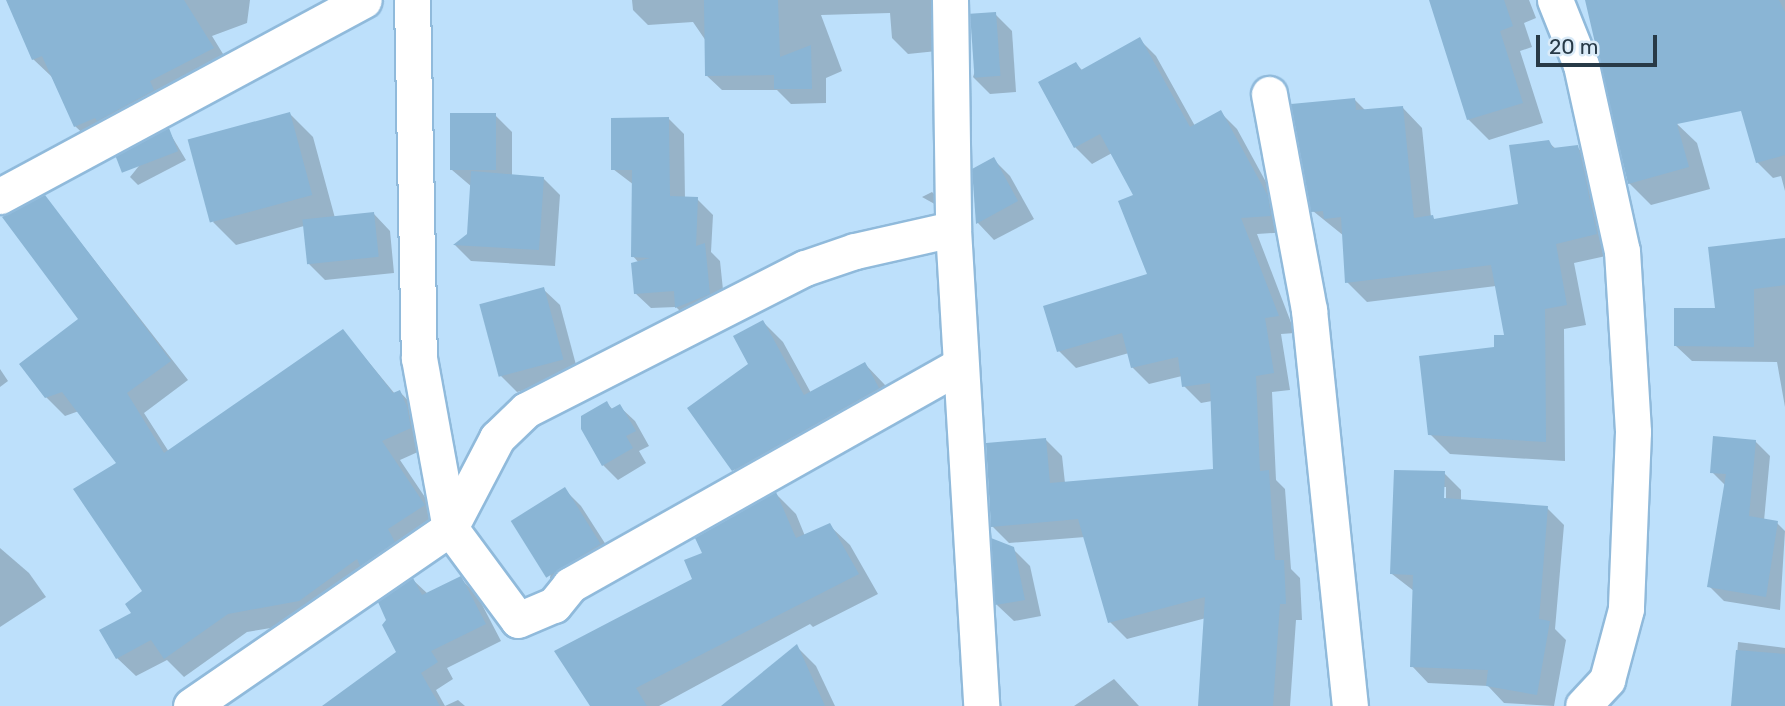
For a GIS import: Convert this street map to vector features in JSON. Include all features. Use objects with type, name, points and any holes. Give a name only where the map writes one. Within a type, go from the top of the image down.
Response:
[{"type":"street","points":[[0,196],[364,0]]},
{"type":"street","points":[[412,0],[419,358],[450,528],[518,620],[554,605],[570,584],[959,366]]},
{"type":"street","points":[[950,0],[953,229],[959,366],[981,706]]},
{"type":"street","points":[[1555,0],[1581,65],[1622,251],[1633,432],[1626,609],[1606,680],[1583,706]]},
{"type":"street","points":[[1269,94],[1309,310],[1350,706]]},
{"type":"street","points":[[191,706],[450,528],[497,438],[526,410],[805,268],[855,251],[953,229]]},
{"type":"building","points":[[6,0],[184,0],[214,48],[150,81],[154,90],[97,121],[95,118],[74,127],[42,56],[32,60]]},
{"type":"building","points":[[704,0],[778,0],[780,57],[811,45],[812,89],[774,89],[774,75],[705,76]]},
{"type":"building","points":[[1429,0],[1504,0],[1513,26],[1500,31],[1523,103],[1467,120]]},
{"type":"building","points":[[1585,0],[1779,0],[1785,12],[1785,155],[1756,163],[1741,111],[1677,124],[1689,167],[1628,184]]},
{"type":"building","points":[[996,12],[1000,76],[975,78],[970,14]]},
{"type":"building","points":[[1140,37],[1190,127],[1221,110],[1268,196],[1271,216],[1241,218],[1279,316],[1265,318],[1274,373],[1256,376],[1260,471],[1269,470],[1275,560],[1284,560],[1286,604],[1280,604],[1273,706],[1198,706],[1205,597],[1108,623],[1078,519],[991,527],[986,443],[1046,438],[1050,483],[1213,469],[1210,383],[1182,387],[1178,357],[1131,368],[1122,333],[1057,352],[1043,306],[1147,274],[1118,201],[1133,195],[1100,134],[1074,148],[1038,82],[1076,62],[1081,70]]},
{"type":"building","points":[[1355,98],[1356,110],[1403,106],[1414,218],[1433,215],[1434,219],[1518,204],[1509,145],[1549,140],[1553,148],[1578,145],[1597,234],[1556,244],[1567,305],[1545,309],[1546,442],[1428,435],[1419,356],[1494,347],[1494,335],[1504,335],[1491,265],[1345,283],[1341,217],[1324,219],[1323,211],[1311,212],[1291,104]]},
{"type":"building","points":[[290,112],[312,195],[210,223],[188,139]]},
{"type":"building","points":[[450,113],[496,113],[496,170],[450,170]]},
{"type":"building","points":[[669,117],[670,196],[698,197],[696,246],[705,243],[710,294],[675,308],[674,291],[634,294],[631,263],[650,258],[631,257],[632,170],[611,170],[611,118]]},
{"type":"building","points":[[169,128],[178,151],[122,173],[113,150]]},
{"type":"building","points":[[994,157],[1018,201],[976,224],[972,169]]},
{"type":"building","points":[[471,171],[544,177],[539,250],[453,245],[467,234]]},
{"type":"building","points":[[45,195],[171,361],[127,393],[164,453],[343,329],[393,393],[400,390],[407,407],[411,428],[382,441],[425,505],[388,529],[395,542],[360,566],[357,559],[299,601],[228,614],[164,659],[151,640],[116,659],[99,630],[131,613],[125,604],[142,591],[73,489],[116,463],[62,392],[45,398],[19,364],[78,319],[2,217]]},
{"type":"building","points":[[374,212],[379,257],[307,264],[302,220]]},
{"type":"building","points":[[1785,238],[1785,285],[1754,289],[1754,347],[1674,346],[1674,308],[1715,308],[1708,247]]},
{"type":"building","points":[[544,287],[563,359],[499,377],[479,304]]},
{"type":"building","points":[[763,320],[804,395],[865,362],[879,388],[732,471],[687,408],[748,364],[733,336]]},
{"type":"building","points":[[607,401],[611,409],[620,404],[636,431],[626,436],[633,448],[602,466],[581,429],[581,416]]},
{"type":"building","points":[[1713,436],[1756,440],[1749,516],[1778,521],[1766,597],[1707,587],[1726,474],[1710,473]]},
{"type":"building","points":[[1394,470],[1445,471],[1444,498],[1548,506],[1539,619],[1550,621],[1537,695],[1486,686],[1488,670],[1410,667],[1413,575],[1390,574]]},
{"type":"building","points":[[565,487],[601,544],[546,578],[511,521]]},
{"type":"building","points":[[776,492],[796,538],[830,523],[859,574],[636,688],[647,706],[590,706],[554,651],[692,579],[684,560],[702,553],[695,538]]},
{"type":"building","points":[[991,538],[1014,547],[1025,600],[995,605]]},
{"type":"building","points":[[461,576],[486,624],[431,651],[438,662],[421,673],[440,706],[322,706],[396,652],[382,625],[386,620],[378,602],[413,578],[422,595]]},
{"type":"building","points":[[797,644],[825,706],[721,706]]},
{"type":"building","points":[[1736,650],[1785,654],[1785,706],[1731,706]]}]
